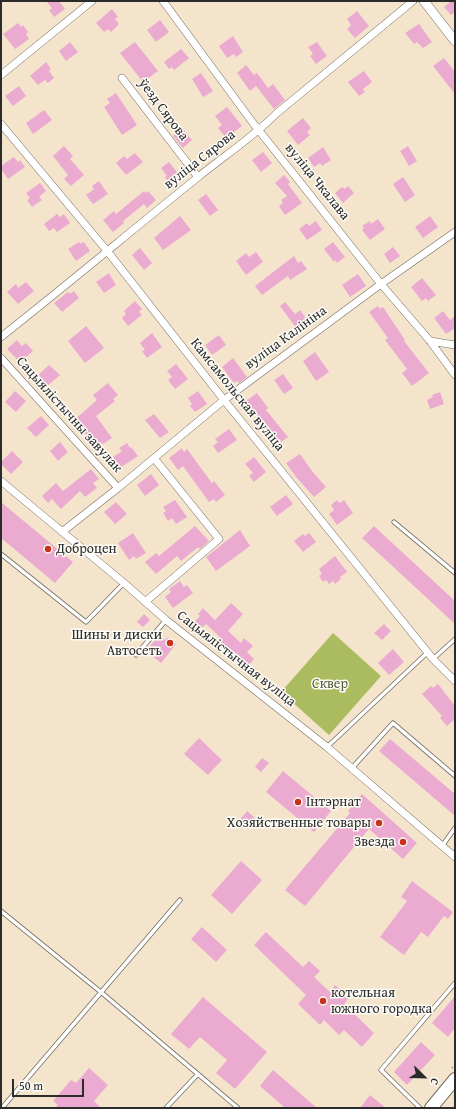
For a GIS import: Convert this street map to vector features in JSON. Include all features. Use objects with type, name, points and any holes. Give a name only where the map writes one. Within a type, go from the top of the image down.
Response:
[{"type":"main road","points":[[431,1108],[455,1080]]},
{"type":"street","points":[[1,75],[92,1]]},
{"type":"street","name":"вуліца Чкалава","points":[[163,1],[259,131],[382,284],[430,341],[455,375]]},
{"type":"street","name":"вуліца Сярова","points":[[1,337],[108,252],[198,177],[259,131],[277,113],[413,1]]},
{"type":"street","points":[[424,1],[455,41]]},
{"type":"street","name":"ўезд Сярова","points":[[122,78],[198,177]]},
{"type":"street","name":"Камсамольская вуліца","points":[[1,124],[108,252],[224,400],[433,659],[455,681]]},
{"type":"street","name":"вуліца Калініна","points":[[62,532],[118,488],[224,400],[455,232]]},
{"type":"street","points":[[430,341],[455,345]]},
{"type":"street","name":"Сацыялістычны завулак","points":[[1,358],[118,488]]},
{"type":"street","points":[[146,602],[218,539],[154,458]]},
{"type":"street","name":"Сацыялістычная вуліца","points":[[1,481],[124,583],[166,620],[327,747],[455,856]]},
{"type":"lane","points":[[394,522],[455,573]]},
{"type":"lane","points":[[1,554],[86,622],[124,583]]},
{"type":"lane","points":[[136,656],[166,620]]},
{"type":"lane","points":[[433,659],[455,640]]},
{"type":"lane","points":[[327,747],[428,652]]},
{"type":"lane","points":[[352,768],[393,723],[455,776]]},
{"type":"lane","points":[[442,846],[455,828]]},
{"type":"lane","points":[[2,1108],[102,993],[180,900]]},
{"type":"lane","points":[[1,911],[102,993],[238,1108]]},
{"type":"lane","points":[[420,1108],[381,1070],[455,983]]},
{"type":"lane","points":[[166,1108],[198,1074]]},
{"type":"green space","name":"Сквер","points":[[333,633],[381,676],[329,735],[281,692]]},
{"type":"building","points":[[46,1],[59,1],[65,9],[54,17],[49,10],[52,8]]},
{"type":"building","points":[[451,1],[455,1],[455,12],[451,15],[444,7]]},
{"type":"building","points":[[112,9],[118,17],[115,19],[119,24],[111,32],[108,29],[104,32],[96,23]]},
{"type":"building","points":[[357,11],[369,26],[355,38],[347,29],[351,25],[347,19]]},
{"type":"building","points":[[160,20],[169,32],[156,42],[147,30]]},
{"type":"building","points":[[18,23],[21,27],[23,25],[28,32],[26,34],[29,39],[15,49],[3,34]]},
{"type":"building","points":[[419,24],[432,42],[423,48],[417,42],[414,44],[405,33]]},
{"type":"building","points":[[233,36],[243,52],[236,57],[234,54],[227,58],[219,46]]},
{"type":"building","points":[[70,42],[78,52],[66,61],[59,51]]},
{"type":"building","points":[[135,42],[158,71],[143,82],[120,53]]},
{"type":"building","points":[[317,42],[327,56],[316,64],[310,56],[313,54],[308,47]]},
{"type":"building","points":[[181,49],[189,58],[174,70],[172,67],[169,69],[164,62]]},
{"type":"building","points":[[444,58],[455,72],[455,94],[433,66]]},
{"type":"building","points":[[46,62],[51,69],[49,71],[54,78],[48,83],[45,80],[38,85],[30,76]]},
{"type":"building","points":[[246,65],[254,75],[257,73],[268,88],[273,84],[285,100],[274,109],[256,86],[250,91],[237,73]]},
{"type":"building","points":[[364,71],[372,82],[363,89],[365,92],[359,96],[348,82]]},
{"type":"building","points":[[201,73],[213,91],[203,97],[192,79]]},
{"type":"building","points":[[19,86],[26,96],[13,106],[5,96]]},
{"type":"building","points":[[116,93],[137,125],[122,135],[104,107],[110,103],[107,99]]},
{"type":"building","points":[[227,107],[242,126],[226,138],[218,128],[222,125],[215,116]]},
{"type":"building","points":[[44,110],[52,120],[33,134],[26,123]]},
{"type":"building","points":[[303,118],[311,128],[307,132],[310,135],[298,145],[287,131]]},
{"type":"building","points":[[182,128],[192,140],[183,148],[173,136]]},
{"type":"building","points":[[64,146],[73,156],[70,159],[84,175],[71,186],[64,179],[68,175],[53,156]]},
{"type":"building","points":[[408,146],[417,161],[409,166],[400,151]]},
{"type":"building","points":[[323,147],[331,160],[322,166],[320,163],[314,167],[308,158]]},
{"type":"building","points":[[263,152],[272,163],[261,172],[252,160]]},
{"type":"building","points":[[135,153],[143,162],[126,175],[116,163],[124,156],[127,159]]},
{"type":"building","points":[[14,157],[18,162],[20,160],[25,167],[8,179],[1,169],[1,166]]},
{"type":"building","points":[[169,162],[180,176],[170,184],[165,177],[167,176],[161,168]]},
{"type":"building","points":[[284,175],[290,182],[288,184],[302,203],[285,215],[279,206],[283,203],[281,200],[287,196],[275,183]]},
{"type":"building","points":[[403,177],[415,195],[405,202],[393,184]]},
{"type":"building","points":[[99,181],[108,194],[93,204],[86,195],[94,189],[92,186]]},
{"type":"building","points":[[40,183],[46,191],[39,197],[42,200],[32,207],[27,200],[30,198],[26,193]]},
{"type":"building","points":[[348,186],[354,193],[343,203],[335,193],[342,187],[345,189]]},
{"type":"building","points":[[144,191],[146,193],[148,191],[156,200],[147,208],[144,204],[123,221],[124,223],[113,232],[103,220],[114,211],[116,214]]},
{"type":"building","points":[[206,194],[218,210],[210,216],[198,200]]},
{"type":"building","points":[[57,214],[60,217],[64,214],[70,223],[57,232],[54,228],[49,231],[44,224]]},
{"type":"building","points":[[180,216],[191,230],[163,250],[154,238]]},
{"type":"building","points":[[430,216],[438,227],[423,238],[415,227]]},
{"type":"building","points":[[378,219],[385,229],[370,240],[362,230],[364,228],[362,226],[370,221],[371,224]]},
{"type":"building","points":[[316,221],[322,230],[307,240],[299,229],[307,223],[309,226]]},
{"type":"building","points":[[79,242],[80,244],[84,242],[90,251],[76,261],[68,249]]},
{"type":"building","points":[[333,242],[345,257],[337,263],[335,260],[334,262],[324,249]]},
{"type":"building","points":[[393,247],[400,256],[390,263],[384,254]]},
{"type":"building","points":[[140,248],[152,263],[144,270],[132,255]]},
{"type":"building","points":[[256,252],[263,262],[246,275],[236,261],[246,253],[249,257]]},
{"type":"building","points":[[294,256],[298,263],[301,261],[307,269],[290,280],[288,276],[262,295],[255,286]]},
{"type":"building","points":[[109,273],[116,285],[104,293],[96,282]]},
{"type":"building","points":[[358,274],[366,286],[350,297],[342,285]]},
{"type":"building","points":[[422,278],[436,295],[428,301],[426,298],[422,301],[411,287]]},
{"type":"building","points":[[26,282],[34,291],[18,304],[7,292],[16,284],[18,288]]},
{"type":"building","points":[[74,291],[79,298],[62,312],[54,303],[68,292],[70,294]]},
{"type":"building","points":[[135,301],[142,309],[139,312],[142,315],[128,326],[122,318],[126,314],[124,311]]},
{"type":"building","points":[[285,302],[295,314],[300,310],[310,326],[300,333],[280,306]]},
{"type":"building","points":[[378,306],[380,309],[383,307],[405,340],[404,341],[429,373],[412,386],[402,373],[407,369],[385,340],[388,338],[369,312]]},
{"type":"building","points":[[443,311],[450,320],[455,316],[455,328],[446,334],[434,318]]},
{"type":"building","points":[[86,326],[104,348],[85,363],[68,341]]},
{"type":"building","points":[[152,333],[162,347],[147,358],[142,351],[145,350],[140,343]]},
{"type":"building","points":[[219,335],[226,345],[212,355],[205,345]]},
{"type":"building","points":[[17,340],[22,346],[26,343],[33,351],[20,362],[7,349]]},
{"type":"building","points":[[315,352],[329,372],[316,381],[303,361]]},
{"type":"building","points":[[233,358],[247,377],[239,383],[237,381],[234,383],[222,367]]},
{"type":"building","points":[[176,364],[188,379],[175,389],[168,380],[172,377],[167,371]]},
{"type":"building","points":[[49,365],[60,375],[46,387],[36,377]]},
{"type":"building","points":[[283,374],[293,388],[284,394],[274,380]]},
{"type":"building","points":[[108,383],[118,395],[113,399],[115,401],[96,416],[112,438],[103,444],[101,442],[95,447],[81,428],[80,429],[73,421],[97,400],[93,395]]},
{"type":"building","points":[[15,391],[26,401],[16,412],[5,402]]},
{"type":"building","points":[[198,391],[207,404],[195,412],[190,406],[192,404],[188,398]]},
{"type":"building","points":[[440,392],[444,404],[430,409],[427,400],[433,397],[432,395]]},
{"type":"building","points":[[257,393],[268,408],[266,410],[288,437],[281,442],[280,439],[276,442],[246,401]]},
{"type":"building","points":[[154,414],[169,432],[160,438],[145,420]]},
{"type":"building","points":[[41,416],[49,425],[36,437],[27,428]]},
{"type":"building","points":[[229,429],[237,440],[218,453],[213,446],[218,442],[215,439]]},
{"type":"building","points":[[60,442],[68,452],[58,461],[50,451]]},
{"type":"building","points":[[127,443],[138,456],[120,468],[113,457],[122,451],[119,448]]},
{"type":"building","points":[[182,448],[184,452],[187,449],[212,483],[214,481],[225,495],[216,502],[214,499],[209,502],[183,466],[178,470],[169,458]]},
{"type":"building","points":[[12,451],[23,462],[11,474],[1,464],[1,462]]},
{"type":"building","points":[[300,454],[326,487],[314,497],[286,463]]},
{"type":"building","points":[[254,457],[266,472],[254,482],[249,476],[253,473],[245,464]]},
{"type":"building","points":[[91,469],[99,479],[93,483],[97,488],[85,497],[80,491],[61,509],[52,499],[48,503],[42,496],[56,483],[63,491]]},
{"type":"building","points":[[151,474],[159,485],[145,496],[137,485]]},
{"type":"building","points":[[286,495],[293,504],[277,516],[270,507]]},
{"type":"building","points":[[175,500],[187,517],[176,524],[172,518],[168,521],[163,513],[166,511],[163,507]]},
{"type":"building","points":[[337,500],[340,503],[344,500],[353,513],[337,525],[329,514],[334,510],[331,505]]},
{"type":"building","points":[[1,502],[73,562],[55,583],[1,538]]},
{"type":"building","points":[[116,502],[127,514],[115,524],[104,512]]},
{"type":"building","points":[[195,526],[209,541],[200,549],[198,547],[181,561],[177,556],[156,574],[145,562],[156,553],[159,556]]},
{"type":"building","points":[[374,526],[455,601],[455,624],[362,538]]},
{"type":"building","points":[[240,530],[250,546],[216,571],[206,557]]},
{"type":"building","points":[[133,533],[146,553],[136,559],[134,556],[129,560],[118,543]]},
{"type":"building","points":[[309,533],[316,542],[303,552],[294,541],[303,534],[305,536]]},
{"type":"building","points":[[335,556],[347,572],[340,577],[341,579],[335,584],[333,581],[329,584],[326,580],[323,582],[319,576],[322,574],[319,569]]},
{"type":"building","points":[[180,581],[184,587],[187,585],[193,593],[173,608],[165,597],[171,592],[169,589]]},
{"type":"building","points":[[231,603],[243,614],[228,631],[241,643],[244,638],[253,646],[247,652],[254,659],[246,668],[217,640],[220,637],[206,624],[202,628],[195,621],[200,616],[198,614],[203,608],[215,620]]},
{"type":"building","points":[[144,614],[150,620],[143,627],[137,622]]},
{"type":"building","points":[[384,624],[391,631],[382,640],[374,633]]},
{"type":"building","points":[[159,635],[165,640],[168,637],[176,644],[161,663],[146,651]]},
{"type":"building","points":[[393,649],[404,662],[389,675],[378,663]]},
{"type":"building","points":[[438,684],[455,706],[455,719],[447,726],[440,718],[442,716],[422,694],[431,686],[433,688]]},
{"type":"building","points":[[199,738],[222,760],[208,775],[184,754]]},
{"type":"building","points":[[390,739],[455,794],[455,816],[379,751]]},
{"type":"building","points":[[262,758],[269,763],[261,772],[255,767]]},
{"type":"building","name":"Інтэрнат","points":[[283,771],[331,811],[314,832],[266,792]]},
{"type":"building","points":[[362,794],[417,843],[403,859],[369,829],[305,906],[285,890],[350,813],[348,811]]},
{"type":"building","points":[[247,811],[255,818],[246,828],[239,821]]},
{"type":"building","points":[[241,861],[262,880],[232,914],[211,895]]},
{"type":"building","points":[[412,881],[453,912],[448,919],[444,916],[428,937],[421,932],[404,955],[380,937],[407,901],[401,897]]},
{"type":"building","points":[[202,927],[227,950],[216,962],[191,939]]},
{"type":"building","name":"котельная южного городка","points":[[266,932],[303,967],[309,961],[320,971],[314,977],[330,992],[335,985],[349,998],[344,1004],[374,1033],[362,1047],[344,1030],[339,1035],[324,1020],[320,1025],[298,1004],[306,995],[254,945]]},
{"type":"building","points":[[455,996],[455,1028],[448,1037],[432,1023]]},
{"type":"building","points":[[203,997],[267,1052],[235,1089],[216,1073],[227,1060],[200,1037],[189,1049],[171,1034]]},
{"type":"building","points":[[421,1042],[435,1055],[407,1085],[394,1072]]},
{"type":"building","points":[[89,1068],[108,1085],[94,1101],[101,1108],[55,1108],[58,1105],[53,1101],[71,1080],[76,1083]]},
{"type":"building","points":[[273,1070],[317,1108],[285,1108],[260,1086]]},
{"type":"building","points":[[370,1095],[386,1108],[360,1108]]},
{"type":"place","name":"Доброцен","points":[[48,549]]},
{"type":"place","name":"Шины и диски Автосеть","points":[[170,643]]},
{"type":"place","name":"Інтэрнат","points":[[298,802]]},
{"type":"place","name":"Хозяйственные товары","points":[[379,823]]},
{"type":"place","name":"Звезда","points":[[403,842]]},
{"type":"place","name":"котельная южного городка","points":[[323,1001]]}]
